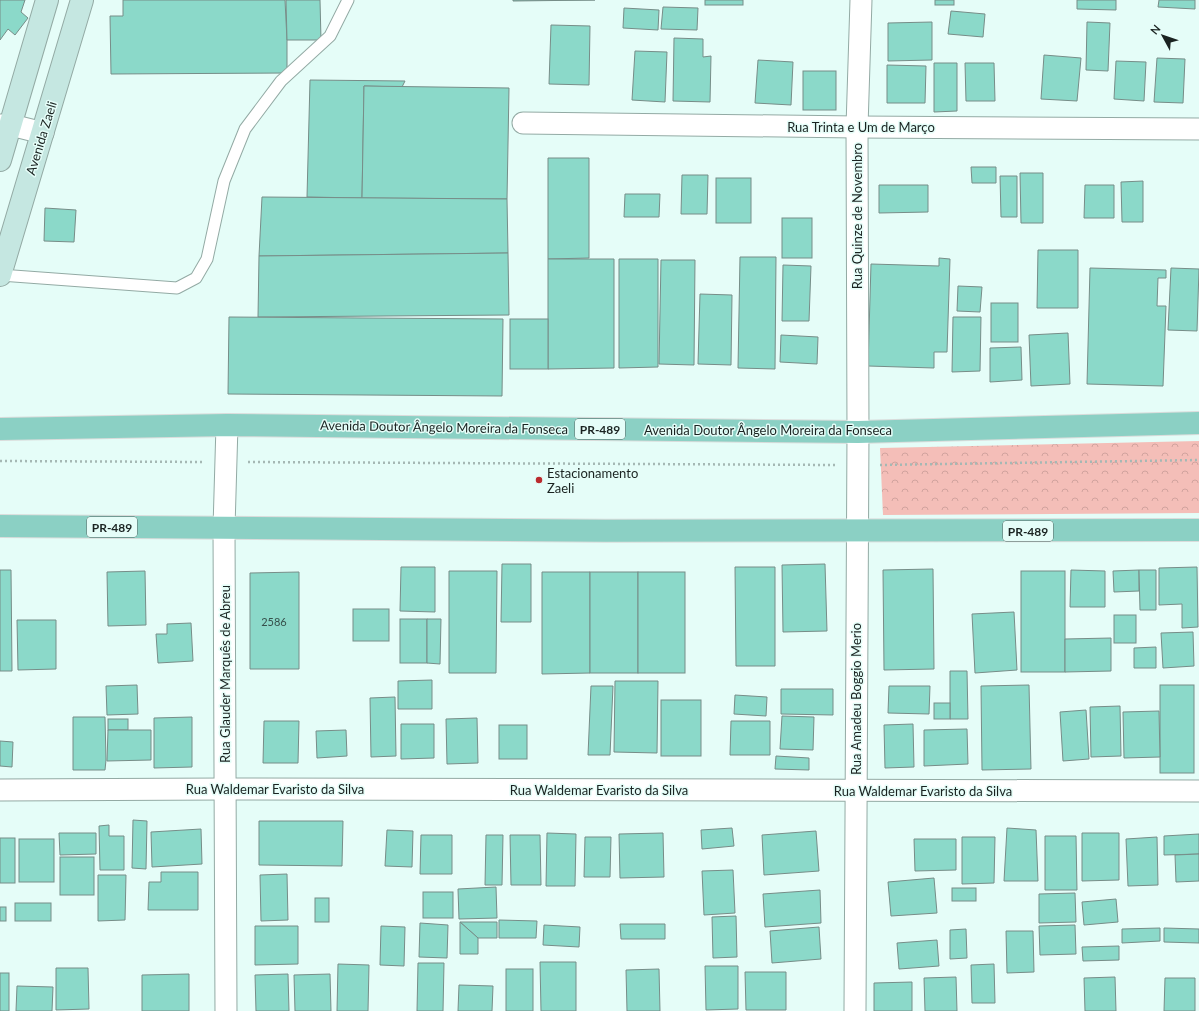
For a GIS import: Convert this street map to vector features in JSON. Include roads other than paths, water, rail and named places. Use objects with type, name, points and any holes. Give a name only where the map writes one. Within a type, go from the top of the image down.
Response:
[{"type":"main road","name":"Avenida Doutor Ângelo Moreira da Fonseca","points":[[0,429],[227,425],[858,432],[1199,423]]},
{"type":"main road","name":"PR-489","points":[[0,526],[857,532],[1199,530]]},
{"type":"street","points":[[0,160],[5,125],[47,0]]},
{"type":"street","name":"Avenida Zaeli","points":[[0,275],[82,0]]},
{"type":"street","name":"Rua Quinze de Novembro","points":[[858,465],[857,127],[861,0]]},
{"type":"street","name":"Rua Trinta e Um de Março","points":[[524,123],[1199,129]]},
{"type":"street","points":[[5,125],[43,133]]},
{"type":"street","name":"Rua Glauder Marquês de Abreu","points":[[226,1011],[224,528],[227,425]]},
{"type":"street","name":"Rua Amadeu Boggio Merio","points":[[855,1011],[858,465]]},
{"type":"street","name":"Rua Waldemar Evaristo da Silva","points":[[0,790],[1199,791]]},
{"type":"lane","points":[[0,275],[177,288],[196,278],[207,259],[224,181],[246,129],[281,81],[330,36],[348,0]]},
{"type":"place","name":"Estacionamento Zaeli","points":[[539,480]]}]
